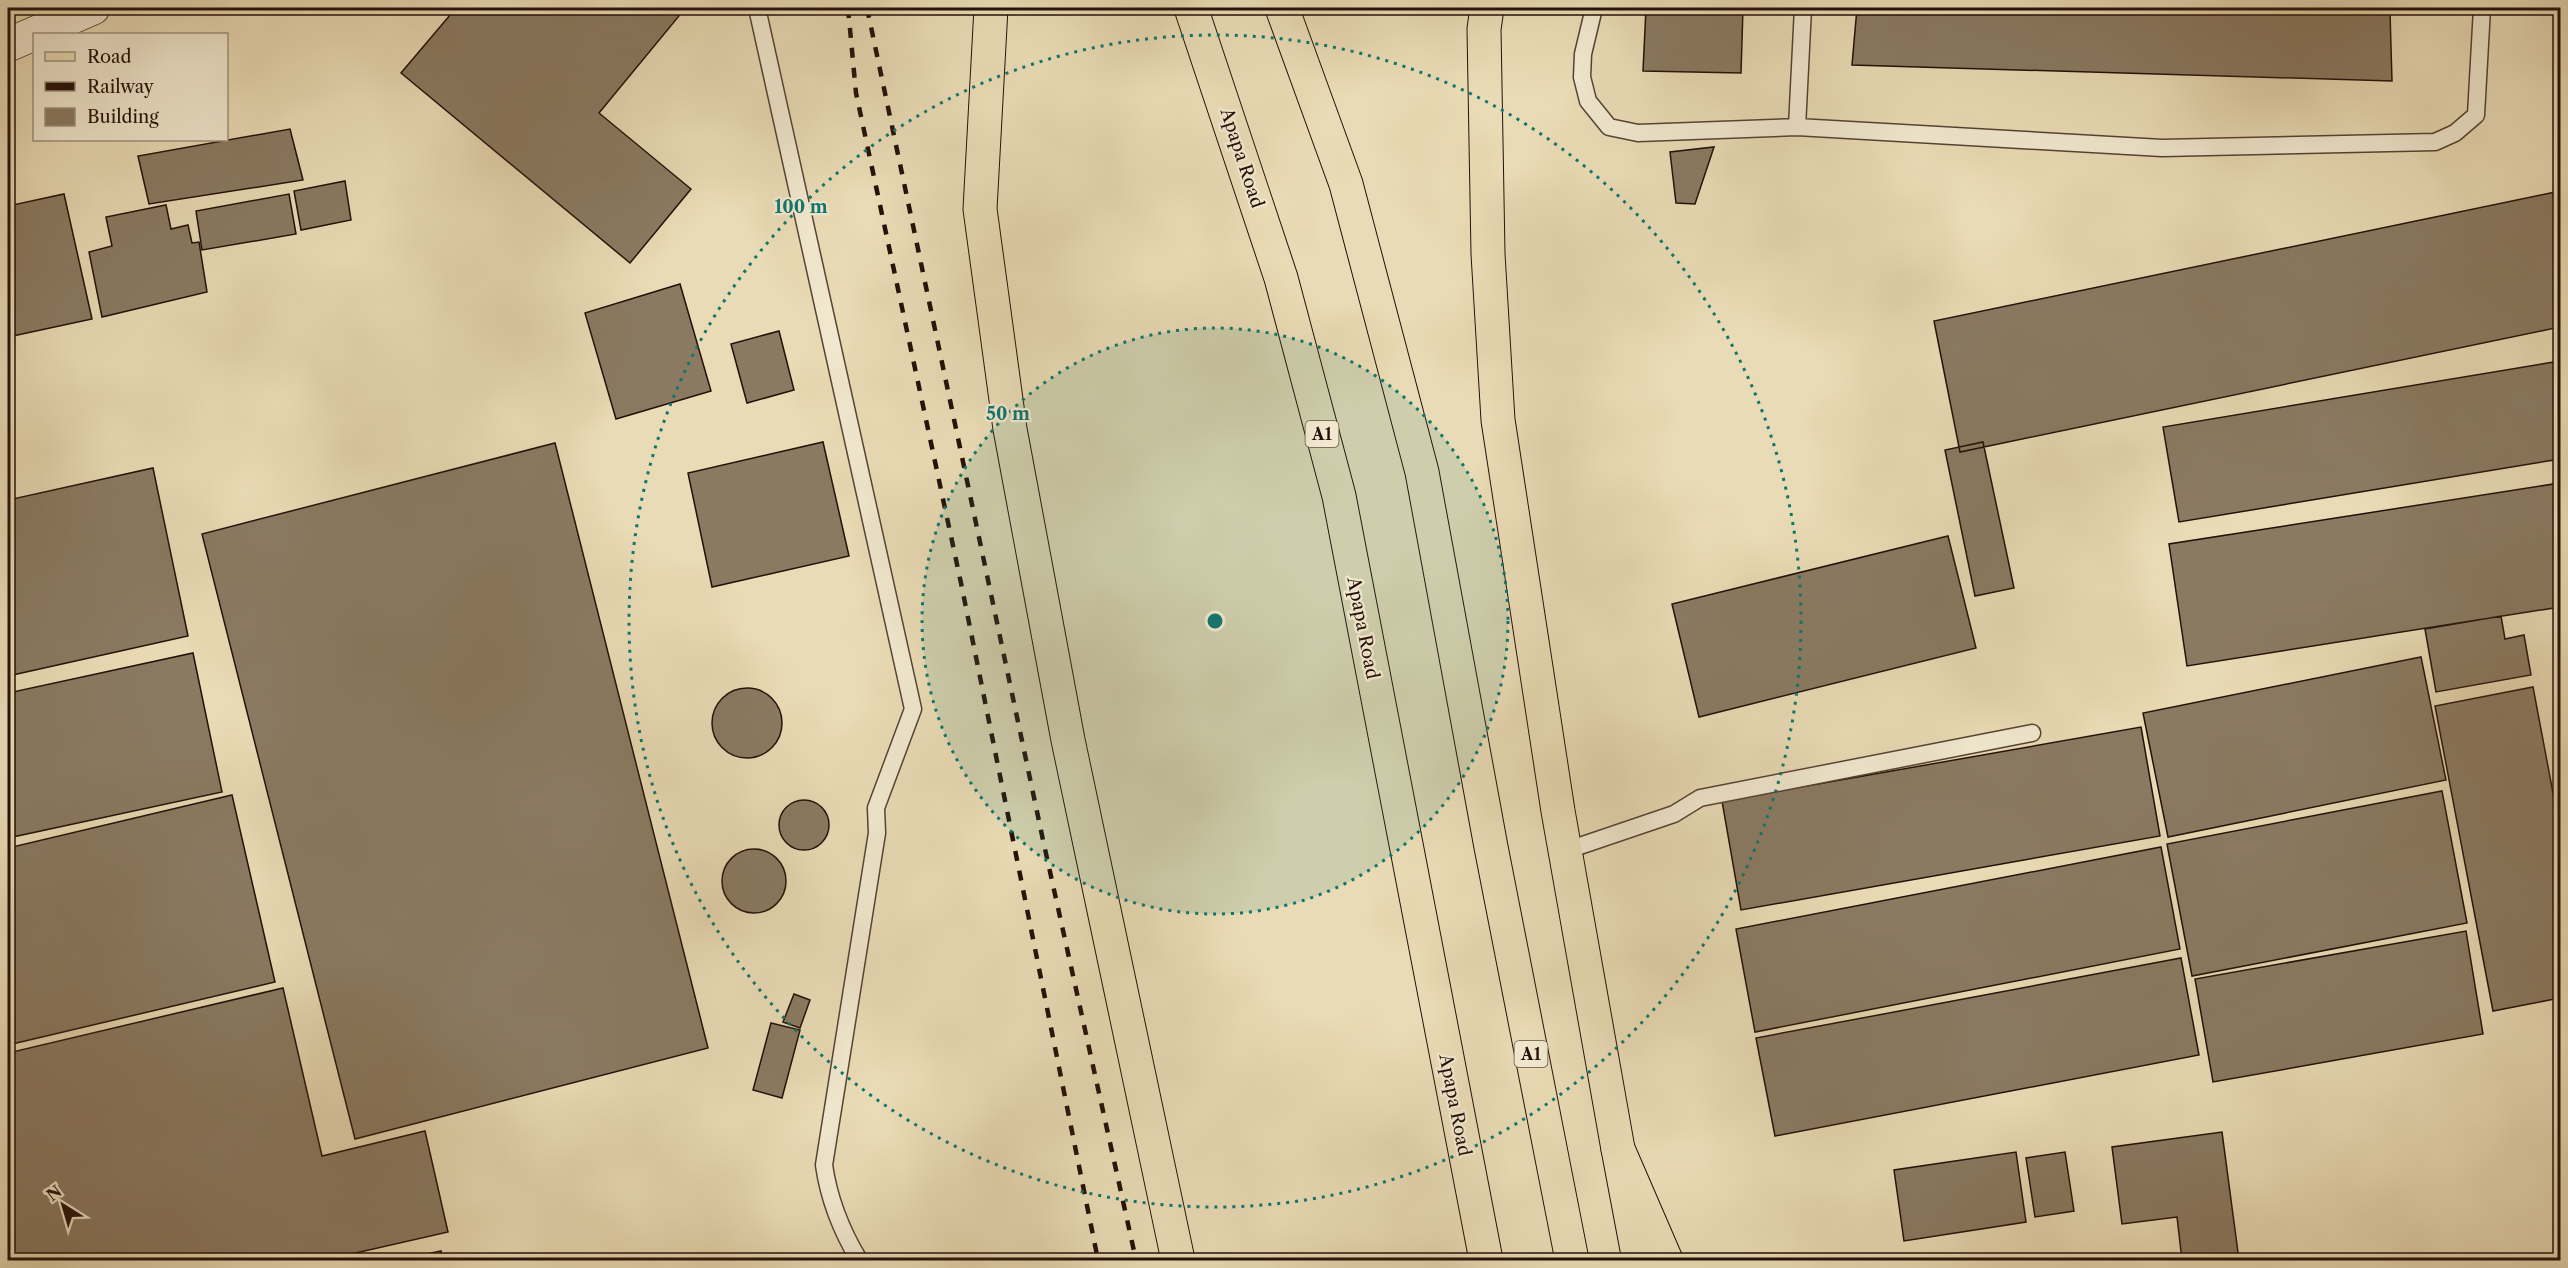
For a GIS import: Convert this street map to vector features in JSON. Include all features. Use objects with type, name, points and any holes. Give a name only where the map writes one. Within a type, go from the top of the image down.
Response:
[{"type":"main road","points":[[991,8],[980,209],[1010,429],[1068,740],[1178,1260]]},
{"type":"main road","name":"Apapa Road","points":[[1191,8],[1281,278],[1339,496],[1409,873],[1486,1260]]},
{"type":"main road","name":"A1","points":[[1282,8],[1346,184],[1422,472],[1491,847],[1572,1260]]},
{"type":"main road","points":[[1487,8],[1484,30],[1488,254],[1498,420],[1565,850],[1639,1260]]},
{"type":"main road","points":[[1618,1149],[1666,1260]]},
{"type":"street","points":[[36,33],[93,8]]},
{"type":"street","points":[[8,45],[33,34]]},
{"type":"lane","points":[[757,8],[913,709],[876,808],[877,833],[824,1166],[828,1194],[845,1238],[859,1260]]},
{"type":"lane","points":[[1594,8],[1583,54],[1582,77],[1588,101],[1609,127],[1638,133],[1797,127],[2162,148],[2435,142],[2455,133],[2476,116],[2482,8]]},
{"type":"lane","points":[[1797,127],[1803,8]]},
{"type":"lane","points":[[1565,850],[1674,814],[1700,798],[2032,733]]},
{"type":"building","points":[[456,8],[668,8],[679,16],[599,113],[691,189],[630,263],[401,73]]},
{"type":"building","points":[[1646,8],[1743,8],[1741,73],[1643,71]]},
{"type":"building","points":[[1857,8],[2256,8],[2390,12],[2392,81],[1852,65]]},
{"type":"building","points":[[290,129],[303,180],[149,204],[138,156]]},
{"type":"building","points":[[1714,147],[1695,204],[1676,203],[1670,152]]},
{"type":"building","points":[[345,181],[351,220],[301,230],[294,191]]},
{"type":"building","points":[[2560,191],[2560,327],[1960,452],[1934,321]]},
{"type":"building","points":[[64,194],[92,319],[8,337],[8,206]]},
{"type":"building","points":[[289,194],[296,234],[202,250],[196,211]]},
{"type":"building","points":[[166,205],[171,229],[188,225],[192,243],[199,242],[207,292],[102,317],[89,252],[112,246],[106,217]]},
{"type":"building","points":[[680,284],[711,391],[616,419],[585,313]]},
{"type":"building","points":[[779,331],[794,390],[747,403],[731,344]]},
{"type":"building","points":[[2560,361],[2560,459],[2179,522],[2163,427]]},
{"type":"building","points":[[823,442],[849,556],[712,587],[688,473]]},
{"type":"building","points":[[1983,442],[2014,588],[1975,596],[1945,450]]},
{"type":"building","points":[[555,443],[708,1048],[355,1139],[202,534]]},
{"type":"building","points":[[153,468],[188,636],[8,676],[8,500]]},
{"type":"building","points":[[2560,483],[2560,607],[2187,666],[2169,544]]},
{"type":"building","points":[[1948,536],[1976,648],[1699,717],[1672,604]]},
{"type":"building","points":[[2501,616],[2505,639],[2524,635],[2531,675],[2436,692],[2425,629]]},
{"type":"building","points":[[193,653],[222,792],[8,838],[8,693]]},
{"type":"building","points":[[2421,657],[2446,780],[2168,837],[2143,713]]},
{"type":"building","points":[[2533,687],[2560,830],[2560,998],[2493,1011],[2435,706]]},
{"type":"building","points":[[747,688],[760,691],[772,698],[779,710],[782,723],[779,736],[772,748],[760,755],[747,758],[734,755],[722,748],[715,736],[712,723],[715,710],[722,698],[734,691]]},
{"type":"building","points":[[2141,727],[2160,836],[1741,910],[1722,801]]},
{"type":"building","points":[[2442,791],[2467,923],[2192,976],[2167,844]]},
{"type":"building","points":[[232,795],[275,982],[8,1045],[8,848]]},
{"type":"building","points":[[799,800],[809,800],[822,807],[829,820],[829,830],[822,843],[809,850],[799,850],[790,846],[783,839],[779,830],[779,820],[783,811],[790,804]]},
{"type":"building","points":[[2161,847],[2180,949],[1755,1032],[1736,929]]},
{"type":"building","points":[[754,849],[772,855],[780,863],[786,881],[780,899],[772,907],[754,913],[736,907],[728,899],[722,881],[728,863],[736,855]]},
{"type":"building","points":[[2466,931],[2483,1034],[2213,1082],[2195,979]]},
{"type":"building","points":[[2181,958],[2199,1055],[1775,1136],[1756,1038]]},
{"type":"building","points":[[283,988],[322,1156],[425,1131],[448,1232],[325,1260],[8,1260],[8,1053]]},
{"type":"building","points":[[794,994],[810,1000],[800,1028],[783,1022]]},
{"type":"building","points":[[771,1023],[800,1030],[782,1098],[753,1090]]},
{"type":"building","points":[[2222,1132],[2239,1260],[2182,1260],[2177,1217],[2122,1224],[2112,1147]]},
{"type":"building","points":[[2016,1152],[2026,1222],[1904,1241],[1894,1170]]},
{"type":"building","points":[[2065,1152],[2074,1211],[2035,1217],[2026,1158]]},
{"type":"building","points":[[441,1251],[443,1260],[399,1260]]},
{"type":"railway","points":[[848,8],[856,93],[961,583],[1098,1260]]},
{"type":"railway","points":[[867,8],[1043,840],[1136,1260]]}]
